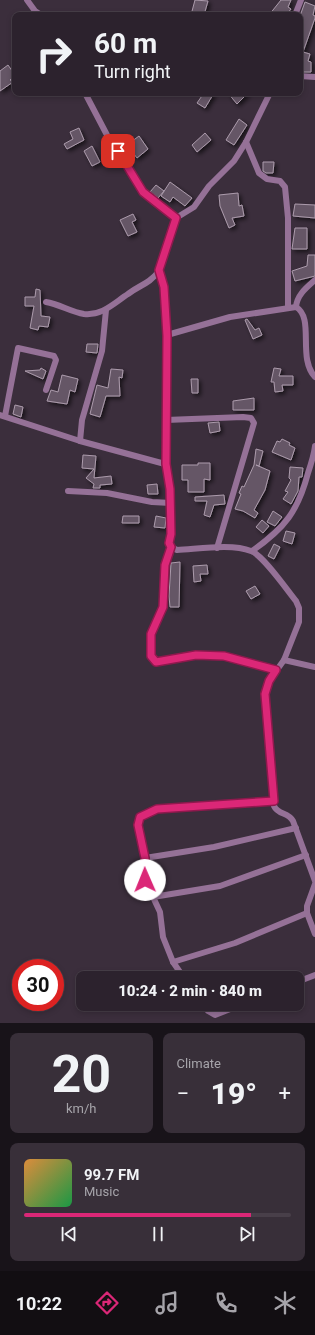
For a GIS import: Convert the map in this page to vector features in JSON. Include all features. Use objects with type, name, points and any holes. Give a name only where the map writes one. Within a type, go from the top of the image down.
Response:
[{"type":"street","points":[[27,0],[36,12]]},
{"type":"street","points":[[296,12],[301,0]]},
{"type":"street","points":[[303,76],[315,77]]},
{"type":"street","points":[[87,96],[107,135],[143,192],[176,218]]},
{"type":"street","points":[[46,302],[83,314],[91,314],[106,310],[129,293],[148,283],[159,270],[176,218],[194,207],[209,186],[234,161],[246,142],[269,96]]},
{"type":"street","points":[[246,142],[259,173],[267,179],[280,181],[285,187],[288,225],[288,308]]},
{"type":"street","points":[[159,270],[164,287],[167,336],[166,464],[171,503],[171,534],[169,543],[171,547],[165,565],[163,607],[151,634],[151,656],[156,662],[196,655],[224,656],[276,670]]},
{"type":"street","points":[[296,307],[297,298],[315,280]]},
{"type":"street","points":[[167,336],[230,317],[296,307],[303,311],[309,324],[310,339],[308,365],[315,378]]},
{"type":"street","points":[[80,441],[82,420],[102,351],[106,310]]},
{"type":"street","points":[[46,390],[56,360],[54,356],[18,348],[2,416],[80,441],[166,464]]},
{"type":"street","points":[[166,420],[243,417],[251,418],[254,422],[217,548]]},
{"type":"street","points":[[252,551],[273,537],[292,515],[304,488],[315,446]]},
{"type":"street","points":[[68,491],[107,492],[152,502],[171,503]]},
{"type":"street","points":[[171,547],[177,550],[234,547],[252,551],[267,564],[299,608],[299,622],[284,660],[269,681],[265,694],[274,801],[277,811],[289,816],[296,828],[315,881]]},
{"type":"street","points":[[284,660],[315,667]]},
{"type":"street","points":[[179,971],[173,962],[163,937],[160,912],[145,880],[145,858],[138,825],[140,817],[151,810],[274,801]]},
{"type":"street","points":[[145,858],[214,847],[296,828]]},
{"type":"street","points":[[153,897],[220,886],[306,855]]},
{"type":"street","points":[[315,884],[309,898],[308,913],[315,934]]},
{"type":"street","points":[[173,962],[235,943],[308,913]]},
{"type":"street","points":[[304,979],[315,975]]},
{"type":"street","points":[[207,1011],[215,1015],[225,1011]]},
{"type":"building","points":[[195,0],[208,1],[205,12],[192,12]]},
{"type":"building","points":[[281,0],[291,0],[288,7],[291,9],[288,12],[271,12]]},
{"type":"building","points":[[305,2],[315,6],[313,15],[315,18],[303,52],[303,12],[301,12]]},
{"type":"building","points":[[303,52],[310,54],[308,61],[311,62],[311,72],[303,72]]},
{"type":"building","points":[[8,65],[12,71],[12,78],[10,80],[12,83],[0,91],[0,71]]},
{"type":"building","points":[[202,96],[212,96],[205,108],[197,103]]},
{"type":"building","points":[[230,96],[245,96],[237,104]]},
{"type":"building","points":[[239,119],[247,125],[234,145],[226,140]]},
{"type":"building","points":[[79,128],[84,140],[67,149],[64,144],[73,139],[70,132]]},
{"type":"building","points":[[205,133],[211,140],[197,152],[192,145]]},
{"type":"building","points":[[139,136],[148,149],[137,158],[127,145]]},
{"type":"building","points":[[92,146],[100,162],[92,166],[84,151]]},
{"type":"building","points":[[263,162],[274,162],[273,173],[266,173],[263,171]]},
{"type":"building","points":[[170,182],[192,198],[185,206],[173,197],[170,202],[161,196]]},
{"type":"building","points":[[156,185],[164,191],[158,198],[150,192]]},
{"type":"building","points":[[238,193],[239,206],[242,205],[244,216],[232,218],[235,225],[229,228],[220,206],[219,195]]},
{"type":"building","points":[[295,204],[315,205],[315,218],[293,216]]},
{"type":"building","points":[[133,214],[136,220],[132,222],[137,232],[128,236],[120,220]]},
{"type":"building","points":[[295,228],[307,228],[307,249],[292,249]]},
{"type":"building","points":[[308,255],[315,255],[315,276],[295,281],[292,271],[307,266]]},
{"type":"building","points":[[36,289],[40,290],[41,316],[50,317],[48,327],[39,326],[38,330],[30,328],[34,306],[25,306],[25,297],[35,297]]},
{"type":"building","points":[[247,319],[255,330],[259,328],[262,335],[253,339],[245,320]]},
{"type":"building","points":[[87,344],[98,344],[97,353],[86,352]]},
{"type":"building","points":[[41,368],[46,371],[43,379],[25,371],[40,370]]},
{"type":"building","points":[[274,368],[281,369],[279,376],[293,376],[293,385],[282,385],[283,391],[275,392],[274,382],[271,382]]},
{"type":"building","points":[[111,369],[123,370],[122,378],[119,377],[120,396],[106,396],[100,417],[90,414],[97,385],[108,388]]},
{"type":"building","points":[[62,375],[78,379],[75,392],[70,390],[67,404],[47,401],[51,390],[58,392]]},
{"type":"building","points":[[191,379],[198,379],[198,393],[192,393]]},
{"type":"building","points":[[254,398],[254,410],[233,410],[233,401]]},
{"type":"building","points":[[15,405],[23,407],[21,417],[13,414]]},
{"type":"building","points":[[219,422],[220,431],[210,433],[208,423]]},
{"type":"building","points":[[282,439],[290,443],[289,445],[295,448],[291,460],[272,452],[277,441],[280,442]]},
{"type":"building","points":[[256,449],[263,451],[259,466],[256,465],[270,471],[265,490],[254,510],[258,513],[255,518],[243,511],[235,509],[241,494],[239,493],[242,486],[244,487],[254,465]]},
{"type":"building","points":[[83,455],[96,456],[94,478],[111,476],[112,484],[100,485],[100,488],[93,488],[94,484],[86,478],[94,469],[82,468]]},
{"type":"building","points":[[198,463],[210,463],[210,480],[204,479],[204,492],[188,492],[188,480],[182,480],[182,465],[198,465]]},
{"type":"building","points":[[290,467],[303,468],[302,477],[299,477],[298,491],[291,504],[283,499],[288,492],[285,491],[291,480],[289,478]]},
{"type":"building","points":[[157,484],[158,494],[148,494],[147,485]]},
{"type":"building","points":[[224,495],[225,504],[214,505],[210,517],[204,515],[207,501],[195,501],[195,497]]},
{"type":"building","points":[[273,511],[282,517],[275,526],[267,522]]},
{"type":"building","points":[[123,516],[139,516],[139,523],[122,523]]},
{"type":"building","points":[[156,516],[166,518],[165,528],[154,527]]},
{"type":"building","points":[[262,520],[269,526],[263,533],[256,527]]},
{"type":"building","points":[[286,531],[295,533],[292,544],[283,541]]},
{"type":"building","points":[[274,544],[280,547],[274,559],[268,556]]},
{"type":"building","points":[[180,562],[179,607],[170,607],[169,596],[171,563]]},
{"type":"building","points":[[207,565],[208,574],[200,574],[201,581],[194,582],[193,566]]},
{"type":"building","points":[[255,586],[260,594],[251,599],[246,591]]},
{"type":"route","points":[[118,151],[133,173],[143,192],[176,218],[159,270],[164,287],[167,336],[166,464],[170,489],[171,534],[169,543],[171,547],[165,565],[163,607],[151,634],[151,656],[156,662],[196,655],[224,656],[252,662],[276,670],[269,681],[265,694],[274,801],[151,810],[140,817],[138,825],[145,858],[145,880]]}]
